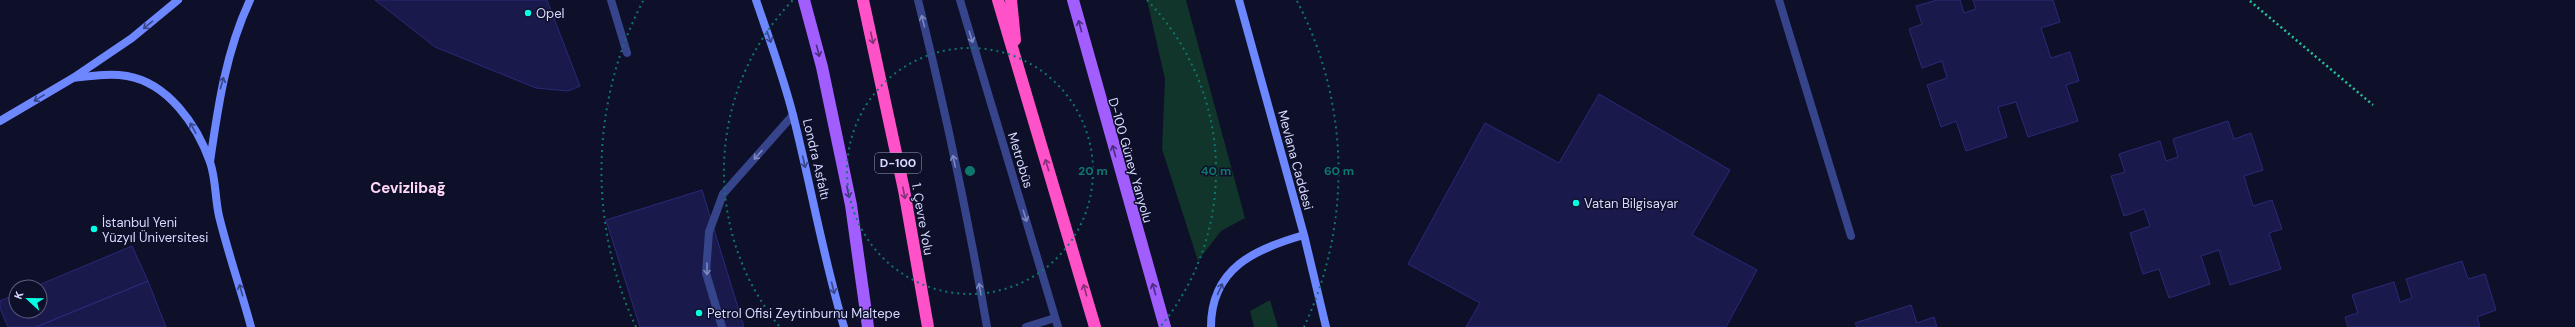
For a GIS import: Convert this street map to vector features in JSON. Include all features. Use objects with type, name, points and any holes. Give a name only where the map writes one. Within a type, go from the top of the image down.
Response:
[{"type":"highway","name":"1. Çevre Yolu","points":[[863,0],[904,190],[928,327]]},
{"type":"highway","points":[[998,0],[1095,327]]},
{"type":"highway","points":[[1011,0],[1019,73]]},
{"type":"main road","points":[[0,121],[73,78],[132,38],[178,0]]},
{"type":"main road","points":[[210,163],[219,94],[240,21],[250,0]]},
{"type":"main road","name":"Londra Asfaltı","points":[[756,0],[777,59],[793,115],[834,291],[844,327]]},
{"type":"main road","points":[[804,0],[822,67],[851,205],[868,327]]},
{"type":"main road","name":"D-100 Güney Yanyolu","points":[[1073,0],[1165,327]]},
{"type":"main road","name":"Mevlana Caddesi","points":[[1239,0],[1304,235],[1326,327]]},
{"type":"main road","points":[[73,78],[104,74],[128,76],[155,86],[191,123],[210,163],[219,216],[252,327]]},
{"type":"main road","points":[[1211,327],[1211,315],[1219,287],[1236,265],[1275,243],[1304,235]]},
{"type":"lane","points":[[611,0],[627,53]]},
{"type":"lane","points":[[918,0],[970,236],[987,327]]},
{"type":"lane","name":"Metrobüs","points":[[960,0],[1058,327]]},
{"type":"lane","points":[[1779,0],[1851,236]]},
{"type":"lane","points":[[722,327],[706,273],[710,232],[723,194],[793,115]]},
{"type":"lane","points":[[1026,327],[1055,318]]},
{"type":"path","points":[[2250,1],[2374,105]]},
{"type":"green space","points":[[1147,0],[1186,0],[1245,218],[1221,231],[1198,261],[1162,149],[1165,79]]},
{"type":"green space","points":[[1270,300],[1278,327],[1254,327],[1250,311]]},
{"type":"building","points":[[375,0],[547,0],[580,86],[568,91],[536,88],[435,47]]},
{"type":"building","points":[[1937,0],[1960,0],[1964,13],[1976,9],[1973,0],[2053,0],[2060,22],[2041,28],[2051,58],[2070,52],[2079,81],[2066,85],[2078,121],[2028,137],[2016,102],[1998,107],[2007,137],[1966,151],[1956,121],[1941,127],[1927,85],[1947,78],[1942,61],[1922,68],[1909,29],[1922,24],[1916,6]]},
{"type":"building","name":"Vatan Bilgisayar","points":[[1599,94],[1730,170],[1692,235],[1757,270],[1726,327],[1466,327],[1480,303],[1408,264],[1485,123],[1559,163]]},
{"type":"building","points":[[2228,121],[2234,139],[2251,133],[2263,170],[2244,176],[2253,206],[2272,200],[2282,229],[2269,233],[2281,269],[2230,285],[2219,250],[2201,256],[2210,284],[2169,298],[2159,269],[2143,274],[2130,233],[2150,226],[2144,209],[2124,216],[2111,176],[2125,172],[2119,154],[2160,141],[2166,161],[2178,157],[2173,139]]},
{"type":"building","points":[[702,190],[744,327],[640,327],[606,220]]},
{"type":"building","points":[[132,246],[148,281],[36,327],[8,327],[0,308],[0,301],[8,298],[8,319],[48,319],[48,281]]},
{"type":"building","points":[[2462,261],[2468,279],[2485,274],[2496,310],[2477,317],[2480,327],[2348,327],[2345,317],[2358,313],[2352,295],[2394,282],[2400,302],[2412,298],[2406,279]]},
{"type":"building","points":[[148,281],[166,327],[36,327]]},
{"type":"building","points":[[1911,305],[1917,323],[1934,317],[1937,327],[1857,327],[1855,323]]},
{"type":"place","name":"Opel","points":[[528,13]]},
{"type":"place","name":"Vatan Bilgisayar","points":[[1576,203]]},
{"type":"place","name":"İstanbul Yeni Yüzyıl Üniversitesi","points":[[94,229]]},
{"type":"place","name":"Petrol Ofisi Zeytinburnu Maltepe","points":[[699,313]]},
{"type":"district","name":"Cevizlibağ","points":[[408,188]]}]
